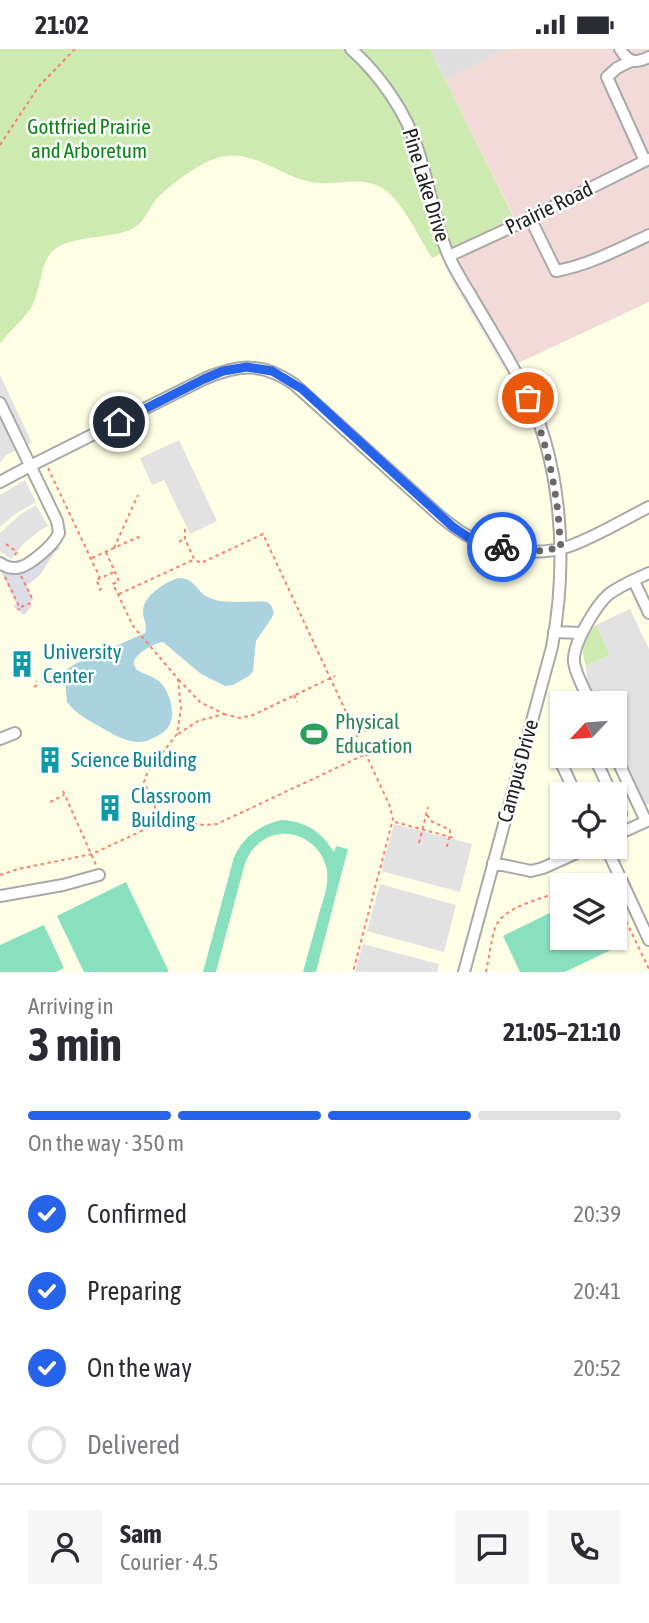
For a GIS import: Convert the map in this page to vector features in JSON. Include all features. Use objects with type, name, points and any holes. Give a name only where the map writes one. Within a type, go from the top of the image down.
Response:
[{"type":"street","name":"Pine Lake Drive","points":[[351,49],[382,84],[410,128],[438,228],[449,257]]},
{"type":"street","points":[[620,49],[631,61]]},
{"type":"street","points":[[647,160],[607,77],[631,61],[649,57]]},
{"type":"street","name":"Prairie Road","points":[[449,257],[647,160]]},
{"type":"street","points":[[530,218],[556,271],[573,268],[649,235]]},
{"type":"street","name":"Campus Drive","points":[[449,257],[523,385],[534,412],[554,481],[561,548],[560,589],[548,661],[464,972]]},
{"type":"street","points":[[0,482],[204,379],[231,369],[247,367],[279,374],[302,389],[441,517],[468,537],[490,545],[507,549],[548,551],[561,548],[582,541],[649,507]]},
{"type":"street","points":[[0,403],[59,525],[59,533],[50,546],[24,567],[2,568]]},
{"type":"street","points":[[586,691],[574,661],[582,633],[607,595],[649,573]]},
{"type":"street","points":[[634,581],[649,613]]},
{"type":"street","points":[[554,632],[582,633]]},
{"type":"street","points":[[0,739],[15,733]]},
{"type":"street","points":[[622,768],[648,820],[627,830]]},
{"type":"street","points":[[494,863],[531,871],[563,859]]},
{"type":"street","points":[[612,859],[649,940]]},
{"type":"street","points":[[0,896],[64,885],[99,875]]},
{"type":"path","points":[[0,145],[39,86],[75,49]]},
{"type":"path","points":[[44,459],[100,578]]},
{"type":"path","points":[[114,548],[138,495]]},
{"type":"path","points":[[185,529],[185,539],[197,562],[204,562],[263,534],[389,804],[393,822],[353,972]]},
{"type":"path","points":[[91,559],[138,537],[140,540]]},
{"type":"path","points":[[179,542],[185,539]]},
{"type":"path","points":[[106,552],[119,581],[113,584],[133,626],[200,702],[223,714],[240,718],[253,715],[335,676]]},
{"type":"path","points":[[118,595],[194,559]]},
{"type":"path","points":[[2,568],[19,609],[32,601],[20,574]]},
{"type":"path","points":[[99,590],[101,589],[96,580],[115,571]]},
{"type":"path","points":[[177,734],[180,709],[178,679]]},
{"type":"path","points":[[34,687],[37,685],[36,681]]},
{"type":"path","points":[[294,695],[297,702]]},
{"type":"path","points":[[162,822],[144,782],[148,771],[177,734],[198,721],[223,714]]},
{"type":"path","points":[[357,735],[367,730]]},
{"type":"path","points":[[0,875],[92,854],[162,822],[217,824],[366,754]]},
{"type":"path","points":[[327,767],[330,772]]},
{"type":"path","points":[[63,790],[99,875]]},
{"type":"path","points":[[50,802],[65,795]]},
{"type":"path","points":[[419,843],[428,807]]},
{"type":"path","points":[[427,815],[433,822],[449,829],[450,837],[446,850]]},
{"type":"path","points":[[393,822],[454,838]]},
{"type":"path","points":[[486,972],[496,926],[503,916],[514,908],[550,895]]},
{"type":"path","points":[[627,922],[649,969]]},
{"type":"shaded area","points":[[0,49],[430,49],[514,218],[440,255],[504,370],[649,302],[649,972],[0,972]]},
{"type":"shaded area","points":[[430,49],[507,49],[445,80]]},
{"type":"shaded area","points":[[507,49],[649,49],[649,302],[512,366],[449,256],[518,224],[445,80]]},
{"type":"shaded area","points":[[0,375],[32,443],[6,455],[0,463]]},
{"type":"shaded area","points":[[179,440],[217,521],[190,534],[164,480],[152,485],[140,458]]},
{"type":"shaded area","points":[[25,480],[36,502],[15,514],[0,527],[0,495]]},
{"type":"shaded area","points":[[36,505],[48,526],[24,543],[11,559],[0,551],[0,533],[21,514]]},
{"type":"shaded area","points":[[56,545],[60,548],[40,575],[27,585],[33,600],[30,602],[32,606],[24,615],[14,607],[16,603],[1,569],[7,571]]},
{"type":"shaded area","points":[[630,609],[649,649],[649,804],[644,807],[625,768],[627,691],[590,691],[587,685],[586,666],[610,655],[596,625]]},
{"type":"shaded area","points":[[394,824],[472,844],[460,892],[381,871]]},
{"type":"shaded area","points":[[380,884],[456,905],[444,952],[367,931]]},
{"type":"shaded area","points":[[363,944],[439,964],[437,972],[355,972]]},
{"type":"green space","name":"Gottfried Prairie and Arboretum","points":[[0,49],[430,49],[514,218],[432,258],[397,202],[376,185],[360,181],[317,183],[252,159],[226,156],[204,163],[173,184],[155,201],[136,227],[58,247],[47,258],[31,308],[0,344]]},
{"type":"green space","points":[[596,625],[610,655],[586,666],[584,644]]},
{"type":"green space","points":[[281,820],[298,822],[312,828],[334,852],[336,846],[348,849],[316,972],[303,972],[325,893],[327,871],[324,859],[309,842],[300,837],[278,834],[257,845],[245,863],[216,972],[203,972],[234,857],[242,843],[253,833]]},
{"type":"green space","points":[[126,882],[169,972],[84,972],[57,916]]},
{"type":"green space","points":[[550,913],[550,950],[611,950],[565,972],[520,972],[503,936]]},
{"type":"green space","points":[[44,925],[64,968],[56,972],[0,972],[0,945]]},
{"type":"water","points":[[178,578],[189,580],[205,595],[216,600],[267,602],[274,613],[256,641],[253,671],[233,685],[225,686],[201,674],[163,642],[137,656],[134,665],[137,670],[156,679],[165,688],[172,706],[172,718],[167,729],[151,739],[139,742],[127,740],[89,720],[70,706],[67,702],[64,671],[145,633],[143,612],[146,600],[161,586]]},
{"type":"way so far","points":[[502,547],[526,551],[561,548],[551,467],[528,398]]},
{"type":"place","name":"University Center","points":[[22,664]]},
{"type":"place","name":"Physical Education","points":[[314,734]]},
{"type":"place","name":"Science Building","points":[[50,760]]},
{"type":"place","name":"Classroom Building","points":[[110,808]]},
{"type":"route","points":[[119,422],[223,371],[247,367],[272,371],[302,389],[453,527],[468,537],[502,547]]}]
